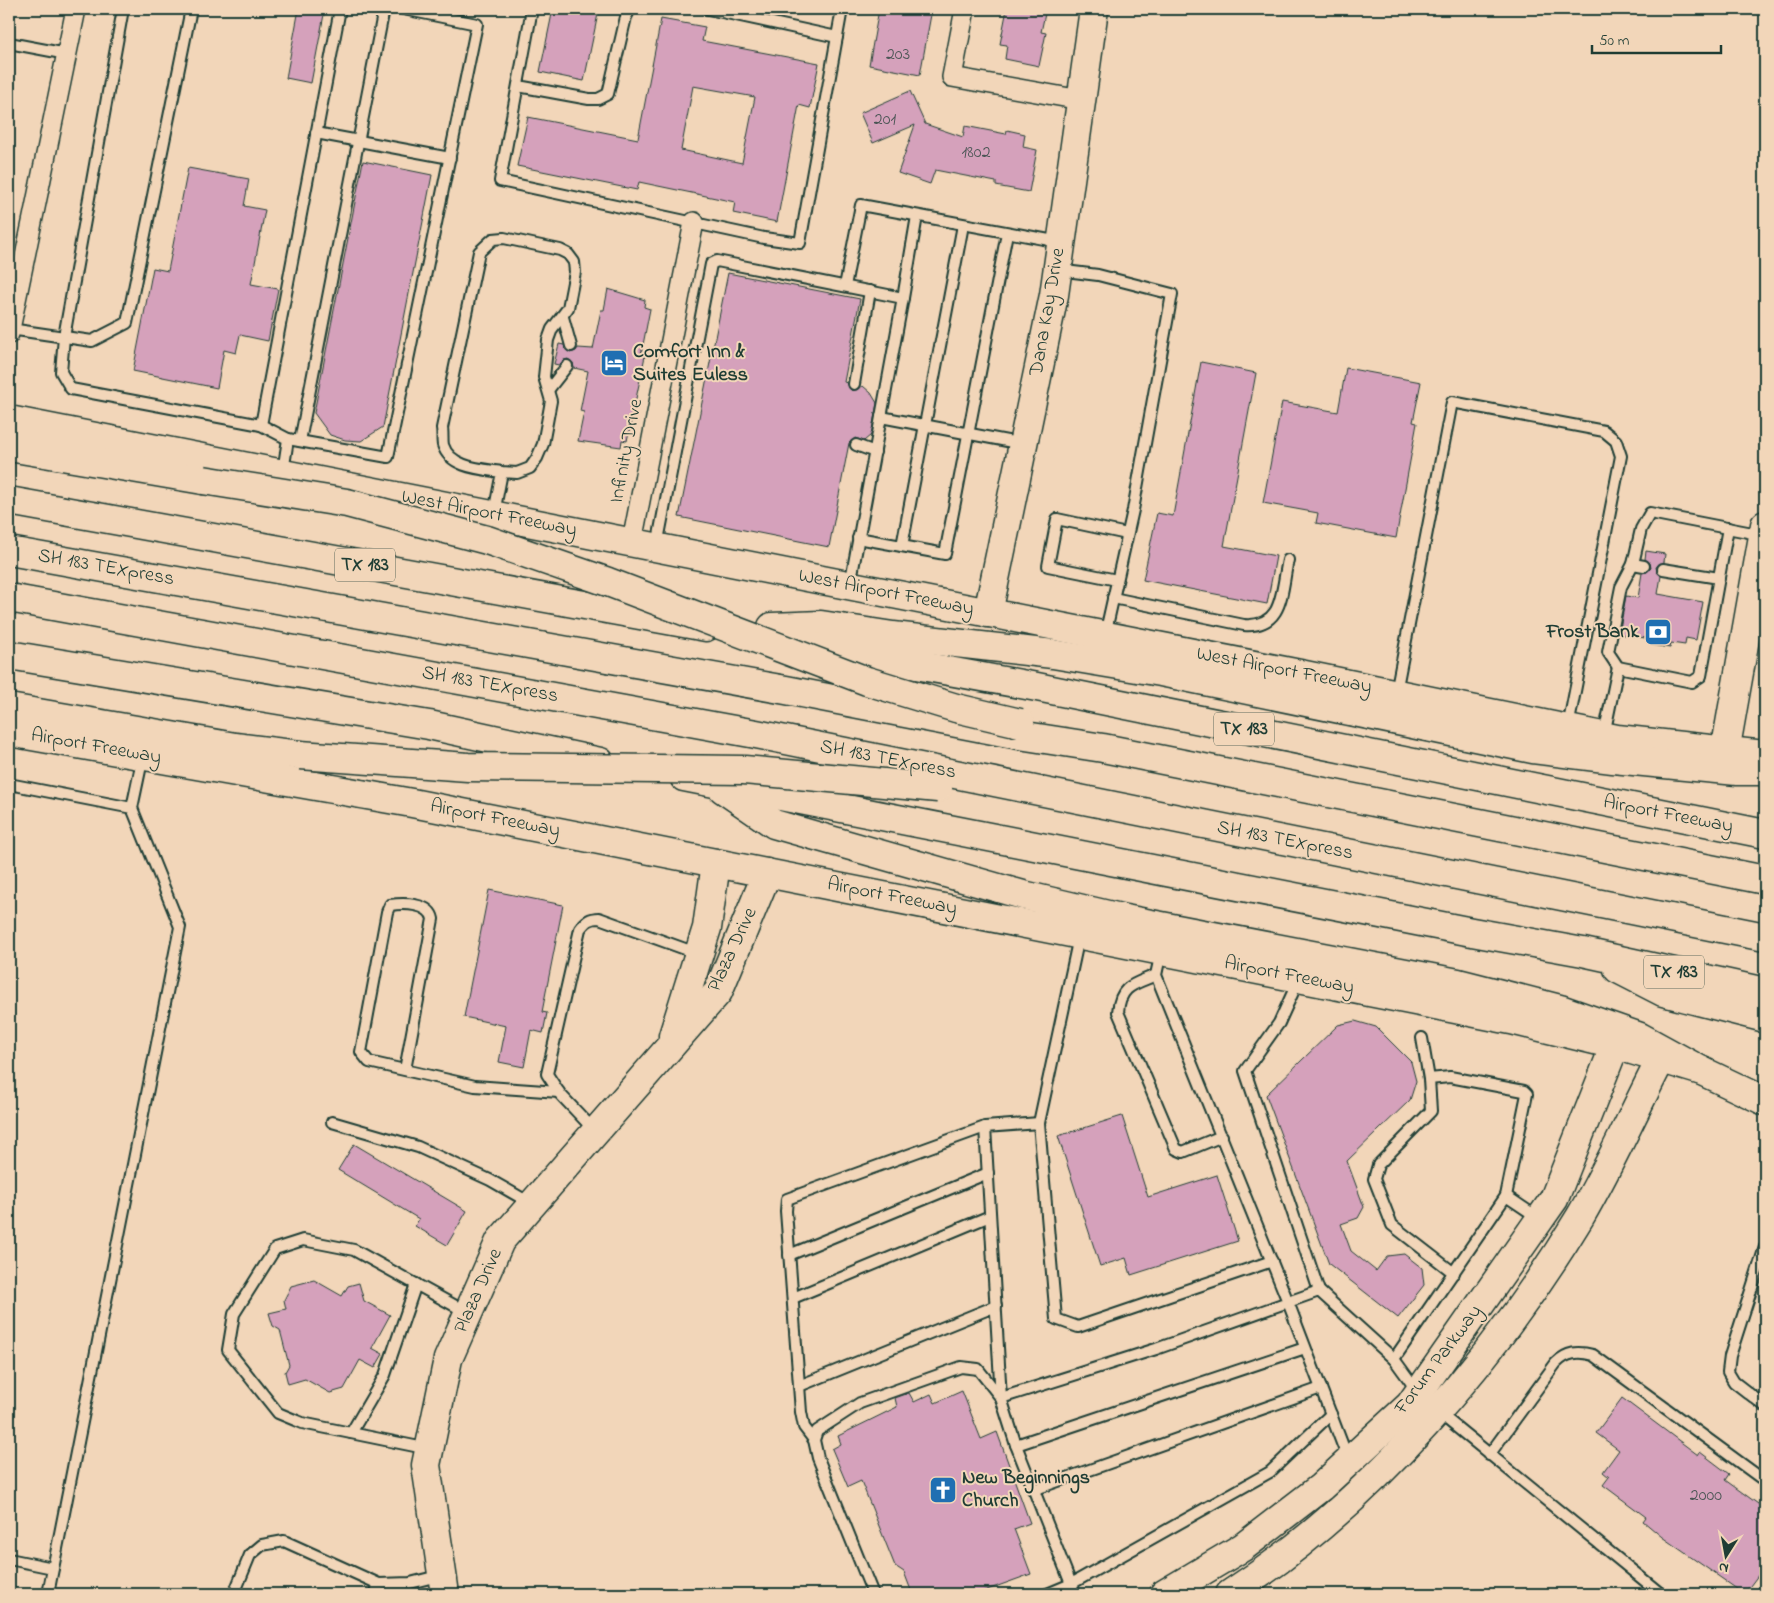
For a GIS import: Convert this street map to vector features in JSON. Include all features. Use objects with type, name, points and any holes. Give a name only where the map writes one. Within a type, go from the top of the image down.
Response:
[{"type":"main road","name":"Dana Kay Drive","points":[[988,613],[1057,270],[1094,9]]},
{"type":"main road","name":"West Airport Freeway","points":[[9,420],[1396,693],[1603,736],[1725,752],[1765,755]]},
{"type":"main road","points":[[9,447],[347,503],[487,540],[608,582],[867,681],[1019,729],[1103,748],[1765,880]]},
{"type":"main road","name":"Airport Freeway","points":[[9,501],[1037,687],[1765,834]]},
{"type":"main road","points":[[1725,752],[1762,562],[1764,530]]},
{"type":"main road","name":"SH 183 TEXpress","points":[[9,551],[786,690],[1019,729]]},
{"type":"main road","name":"SH 183 TEXpress","points":[[9,598],[756,734],[940,779],[1008,785],[1765,937]]},
{"type":"main road","points":[[722,630],[821,625],[893,636],[1053,654],[1161,672],[1533,749],[1613,760],[1737,771],[1765,771]]},
{"type":"main road","name":"TX 183","points":[[9,655],[429,725],[600,762],[713,782],[1472,932],[1583,952],[1765,992]]},
{"type":"main road","points":[[9,708],[235,747],[300,755],[468,768],[744,770],[940,779]]},
{"type":"main road","name":"Airport Freeway","points":[[9,732],[412,803],[1080,934],[1159,963],[1299,978],[1512,1020],[1615,1045],[1702,1071],[1765,1100]]},
{"type":"main road","points":[[713,782],[774,824],[1032,897],[1125,918],[1458,983],[1560,1009],[1640,1037],[1702,1071]]},
{"type":"main road","name":"Plaza Drive","points":[[671,1045],[706,928],[716,863]]},
{"type":"main road","name":"Plaza Drive","points":[[444,1585],[426,1465],[448,1359],[500,1242],[718,992],[768,873]]},
{"type":"main road","points":[[1583,952],[1664,992],[1765,1018]]},
{"type":"main road","name":"Forum Parkway","points":[[1233,1593],[1268,1584],[1311,1535],[1366,1484],[1428,1402],[1554,1199],[1615,1045]]},
{"type":"main road","name":"Forum Parkway","points":[[1164,1594],[1243,1547],[1321,1487],[1410,1405],[1428,1402],[1512,1320],[1579,1217],[1661,1059]]},
{"type":"main road","points":[[1541,1219],[1566,1236]]},
{"type":"main road","points":[[1349,1462],[1366,1484]]},
{"type":"main road","points":[[1243,1547],[1268,1584]]},
{"type":"main road","points":[[1216,1564],[1233,1593]]},
{"type":"street","points":[[9,332],[15,272],[76,9]]},
{"type":"street","points":[[965,9],[952,77],[1081,100]]},
{"type":"street","name":"Infinity Drive","points":[[644,544],[694,222]]},
{"type":"lane","points":[[123,9],[64,338],[61,372],[71,389],[261,425],[288,439],[388,457],[477,24],[403,9]]},
{"type":"lane","points":[[9,332],[92,341],[127,323],[190,9]]},
{"type":"lane","points":[[261,425],[340,9]]},
{"type":"lane","points":[[300,441],[384,9]]},
{"type":"lane","points":[[532,9],[500,181],[764,238],[800,243],[842,9]]},
{"type":"lane","points":[[518,86],[589,99],[598,99],[608,94],[626,17],[630,9]]},
{"type":"lane","points":[[708,9],[837,37]]},
{"type":"lane","points":[[9,43],[67,54]]},
{"type":"lane","points":[[316,133],[450,158]]},
{"type":"lane","points":[[845,286],[860,205],[1061,243]]},
{"type":"lane","points":[[850,586],[917,216]]},
{"type":"lane","points":[[902,546],[963,224]]},
{"type":"lane","points":[[858,538],[945,554],[1007,233]]},
{"type":"lane","points":[[504,238],[550,247],[568,254],[574,262],[575,272],[568,308],[552,329],[548,340],[544,377],[549,389],[551,401],[542,444],[537,458],[530,468],[518,474],[467,466],[452,458],[443,445],[442,428],[475,267],[479,252],[484,245],[493,239],[504,238]]},
{"type":"lane","points":[[644,544],[712,264],[717,261],[903,298]]},
{"type":"lane","points":[[1057,270],[1098,275],[1172,294],[1127,534],[1105,636]]},
{"type":"lane","points":[[854,384],[870,291]]},
{"type":"lane","points":[[563,317],[571,346]]},
{"type":"lane","points":[[549,389],[567,366]]},
{"type":"lane","points":[[1396,693],[1452,402],[1604,431],[1616,441],[1621,456],[1568,729]]},
{"type":"lane","points":[[881,417],[1023,444]]},
{"type":"lane","points":[[283,473],[288,439]]},
{"type":"lane","points":[[856,445],[875,452]]},
{"type":"lane","points":[[493,514],[502,472]]},
{"type":"lane","points":[[1728,528],[1701,676],[1692,682],[1618,667],[1608,652],[1621,587],[1638,565],[1641,529],[1650,513],[1728,528],[1764,530]]},
{"type":"lane","points":[[1117,580],[1048,566],[1057,520],[1127,534]]},
{"type":"lane","points":[[1113,598],[1244,625],[1264,624],[1272,618],[1278,607],[1288,560]]},
{"type":"lane","points":[[1662,569],[1719,578]]},
{"type":"lane","points":[[1603,736],[1618,667]]},
{"type":"lane","points":[[48,1594],[180,927],[132,808],[143,755]]},
{"type":"lane","points":[[9,784],[132,808]]},
{"type":"lane","points":[[405,1070],[433,919],[432,912],[427,908],[400,903],[390,905],[387,912],[361,1052],[369,1062],[475,1086],[559,1092]]},
{"type":"lane","points":[[596,1131],[559,1092],[548,1074],[549,1059],[580,929],[586,921],[592,918],[599,918],[698,954]]},
{"type":"lane","points":[[1080,934],[1039,1122],[1056,1320],[1078,1327],[1272,1261]]},
{"type":"lane","points":[[1222,1136],[1182,1152],[1176,1149],[1118,1012],[1119,1000],[1123,991],[1159,963],[1222,1136],[1349,1462]]},
{"type":"lane","points":[[1299,978],[1279,1023],[1245,1071],[1319,1291],[1394,1359],[1428,1402],[1489,1455],[1662,1594]]},
{"type":"lane","points":[[1422,1038],[1432,1106],[1429,1115],[1378,1164],[1374,1178],[1392,1224],[1454,1273]]},
{"type":"lane","points":[[1394,1359],[1506,1196],[1527,1094],[1524,1091],[1450,1077],[1429,1079]]},
{"type":"lane","points":[[332,1122],[418,1148],[490,1180],[533,1204]]},
{"type":"lane","points":[[873,1594],[818,1458],[814,1440],[804,1427],[792,1298],[786,1210],[788,1200],[985,1127],[1039,1122]]},
{"type":"lane","points":[[985,1127],[1001,1398],[1016,1445],[1073,1589]]},
{"type":"lane","points":[[790,1255],[988,1174]]},
{"type":"lane","points":[[1506,1196],[1541,1219]]},
{"type":"lane","points":[[792,1298],[990,1216]]},
{"type":"lane","points":[[429,1449],[302,1423],[278,1413],[228,1350],[234,1314],[275,1249],[303,1240],[354,1250],[469,1313]]},
{"type":"lane","points":[[1765,1248],[1730,1356],[1728,1372],[1734,1382],[1765,1406]]},
{"type":"lane","points":[[351,1433],[385,1375],[416,1284]]},
{"type":"lane","points":[[1001,1398],[1156,1349],[1319,1291]]},
{"type":"lane","points":[[799,1386],[996,1306]]},
{"type":"lane","points":[[1016,1445],[1305,1348]]},
{"type":"lane","points":[[1489,1455],[1556,1363],[1568,1354],[1584,1352],[1593,1355],[1765,1480]]},
{"type":"lane","points":[[814,1440],[817,1431],[860,1403],[960,1367],[978,1369],[1001,1398]]},
{"type":"lane","points":[[1033,1490],[1321,1388]]},
{"type":"lane","points":[[1047,1594],[1073,1589],[1270,1472],[1331,1414]]},
{"type":"lane","points":[[234,1594],[250,1555],[262,1545],[284,1541],[379,1584],[444,1585]]},
{"type":"lane","points":[[9,1559],[53,1568]]},
{"type":"lane","points":[[375,1594],[379,1584]]},
{"type":"building","points":[[299,9],[325,9],[311,83],[286,78]]},
{"type":"building","points":[[553,9],[599,9],[584,81],[540,72]]},
{"type":"building","points":[[879,9],[932,9],[920,75],[869,65]]},
{"type":"building","points":[[1007,9],[1046,9],[1041,32],[1046,33],[1039,66],[1005,59],[1007,45],[1000,44]]},
{"type":"building","points":[[661,19],[705,27],[702,41],[819,63],[810,108],[799,105],[777,222],[733,213],[735,202],[639,182],[637,190],[517,166],[528,117],[638,139]],"holes":[[[693,86],[755,97],[742,163],[681,150]]]},
{"type":"building","points":[[910,91],[925,124],[963,137],[965,126],[1006,134],[1007,130],[1025,134],[1023,147],[1037,150],[1029,192],[996,186],[996,182],[935,170],[930,184],[898,173],[915,125],[873,143],[860,113]]},
{"type":"building","points":[[363,161],[432,175],[383,427],[361,441],[345,440],[330,435],[314,413]]},
{"type":"building","points":[[188,168],[249,179],[244,206],[265,210],[251,284],[278,289],[268,341],[240,335],[236,353],[224,350],[217,388],[133,371],[153,268],[168,271]]},
{"type":"building","points":[[728,273],[860,299],[844,382],[847,383],[852,391],[863,386],[871,393],[877,403],[871,435],[864,441],[855,438],[849,443],[829,547],[679,517]]},
{"type":"building","name":"Comfort Inn & Suites Euless","points":[[608,289],[645,300],[644,307],[650,309],[641,355],[645,356],[627,441],[622,440],[621,447],[578,441],[584,412],[580,411],[588,371],[574,368],[573,363],[568,359],[559,365],[554,364],[559,344],[564,345],[570,353],[578,348],[593,349],[601,310],[604,310]]},
{"type":"building","points":[[1201,362],[1256,373],[1224,546],[1276,556],[1267,604],[1143,580],[1157,513],[1173,516]]},
{"type":"building","points":[[1346,368],[1421,382],[1413,422],[1417,423],[1396,538],[1316,523],[1318,513],[1263,503],[1282,402],[1338,412]]},
{"type":"building","points":[[1646,551],[1665,554],[1664,562],[1656,567],[1657,572],[1661,576],[1658,594],[1703,602],[1696,640],[1686,638],[1685,645],[1671,643],[1670,648],[1651,645],[1652,639],[1619,634],[1626,596],[1638,598],[1642,573],[1647,572],[1651,568],[1650,563],[1645,559]]},
{"type":"building","points":[[489,890],[563,905],[542,1012],[547,1013],[543,1033],[531,1030],[524,1067],[499,1062],[506,1026],[464,1017]]},
{"type":"building","points":[[1355,1021],[1376,1027],[1411,1062],[1416,1081],[1410,1100],[1347,1161],[1364,1207],[1358,1218],[1341,1224],[1351,1251],[1376,1271],[1387,1256],[1404,1254],[1422,1268],[1424,1285],[1398,1318],[1329,1264],[1266,1095],[1338,1025]]},
{"type":"building","points":[[1122,1116],[1148,1197],[1217,1175],[1238,1241],[1131,1275],[1126,1258],[1100,1266],[1058,1136]]},
{"type":"building","points":[[354,1144],[467,1211],[447,1245],[415,1226],[419,1219],[338,1170]]},
{"type":"building","points":[[314,1280],[342,1296],[348,1286],[359,1283],[364,1301],[390,1315],[372,1348],[383,1354],[375,1368],[360,1360],[344,1389],[330,1393],[305,1379],[288,1384],[285,1372],[289,1365],[280,1330],[273,1326],[269,1313],[286,1309],[284,1300],[291,1286]]},
{"type":"building","name":"New Beginnings Church","points":[[962,1391],[981,1439],[997,1432],[1030,1523],[1014,1529],[1031,1574],[976,1594],[912,1593],[904,1572],[895,1566],[861,1481],[848,1487],[832,1449],[841,1444],[838,1436],[897,1407],[895,1398],[909,1393],[914,1402],[931,1394],[935,1403]]},
{"type":"building","points":[[1622,1398],[1698,1455],[1700,1452],[1729,1474],[1725,1480],[1765,1509],[1765,1566],[1744,1594],[1662,1537],[1643,1521],[1646,1517],[1603,1485],[1609,1477],[1603,1472],[1619,1450],[1596,1433]]},
{"type":"place","name":"Comfort Inn & Suites Euless","points":[[614,363]]},
{"type":"place","name":"Frost Bank","points":[[1658,632]]},
{"type":"place","name":"New Beginnings Church","points":[[943,1490]]}]
